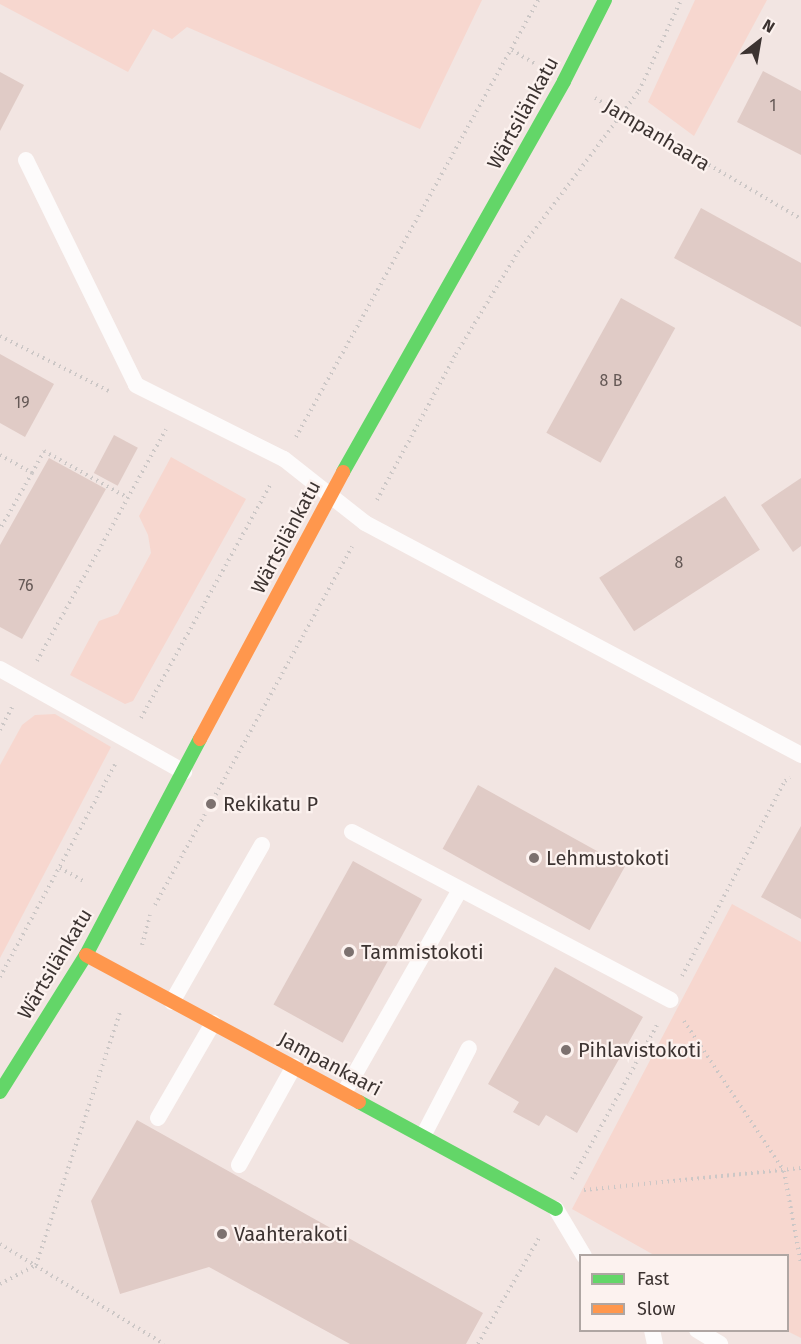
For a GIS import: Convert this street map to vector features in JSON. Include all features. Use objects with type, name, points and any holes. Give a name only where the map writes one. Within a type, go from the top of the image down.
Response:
[{"type":"street","name":"Wärtsilänkatu","points":[[0,1092],[86,954],[331,493],[564,81],[605,0]]},
{"type":"street","name":"Jampankaari","points":[[86,954],[131,981],[294,1066],[556,1209]]},
{"type":"lane","points":[[26,160],[136,385],[284,459],[331,493],[365,523],[801,755]]},
{"type":"lane","points":[[0,669],[129,739],[184,772]]},
{"type":"lane","points":[[352,832],[459,891],[670,1000]]},
{"type":"lane","points":[[172,1002],[262,845]]},
{"type":"lane","points":[[344,1094],[459,891]]},
{"type":"lane","points":[[158,1118],[213,1023]]},
{"type":"lane","points":[[423,1136],[469,1048]]},
{"type":"lane","points":[[239,1165],[294,1066]]},
{"type":"lane","points":[[556,1209],[583,1254]]},
{"type":"lane","points":[[700,1332],[720,1344]]},
{"type":"path","points":[[0,977],[129,739],[538,0]]},
{"type":"path","points":[[0,1284],[36,1265],[131,981],[148,917],[456,354],[518,252],[639,91],[681,0]]},
{"type":"path","name":"Jampanhaara","points":[[512,50],[801,219]]},
{"type":"path","points":[[0,336],[120,397]]},
{"type":"path","points":[[25,683],[178,407]]},
{"type":"path","points":[[0,529],[44,451],[128,498]]},
{"type":"path","points":[[0,455],[32,473]]},
{"type":"path","points":[[670,1000],[784,1171],[801,1264]]},
{"type":"path","points":[[577,1191],[801,1168]]},
{"type":"path","points":[[478,1344],[556,1209]]},
{"type":"path","points":[[0,1244],[164,1344]]},
{"type":"shaded area","points":[[0,0],[482,0],[420,129],[187,27],[172,39],[153,29],[128,72],[0,4]]},
{"type":"shaded area","points":[[695,0],[767,0],[694,136],[648,102]]},
{"type":"shaded area","points":[[171,457],[246,499],[133,701],[125,704],[70,675],[99,621],[118,614],[151,553],[148,535],[139,516]]},
{"type":"shaded area","points":[[55,714],[111,747],[0,958],[0,765],[22,725],[35,715]]},
{"type":"shaded area","points":[[732,904],[801,942],[801,1338],[789,1332],[789,1254],[652,1254],[572,1209]]},
{"type":"building","points":[[763,71],[801,91],[801,155],[737,122]]},
{"type":"building","points":[[0,72],[24,85],[0,131]]},
{"type":"building","points":[[701,208],[801,263],[801,327],[674,258]]},
{"type":"building","points":[[621,298],[675,328],[601,463],[546,433]]},
{"type":"building","points":[[0,354],[54,384],[25,437],[0,423]]},
{"type":"building","points":[[114,435],[138,448],[118,486],[94,473]]},
{"type":"building","points":[[49,458],[106,489],[22,639],[0,627],[0,545]]},
{"type":"building","points":[[801,478],[801,546],[793,552],[761,505]]},
{"type":"building","points":[[725,496],[760,550],[634,631],[599,578]]},
{"type":"building","name":"Lehmustokoti","points":[[478,785],[625,866],[590,930],[443,849]]},
{"type":"building","points":[[801,826],[801,919],[761,897]]},
{"type":"building","name":"Tammistokoti","points":[[353,861],[422,899],[343,1043],[273,1004]]},
{"type":"building","name":"Pihlavistokoti","points":[[555,967],[643,1017],[577,1133],[546,1115],[539,1126],[513,1112],[519,1102],[488,1084]]},
{"type":"building","name":"Vaahterakoti","points":[[137,1120],[483,1313],[466,1344],[350,1344],[209,1267],[120,1294],[91,1201]]},
{"type":"traffic: fast","points":[[343,472],[564,81],[605,0]]},
{"type":"traffic: fast","points":[[0,1092],[86,955],[200,739]]},
{"type":"traffic: fast","points":[[359,1102],[556,1209]]},
{"type":"traffic: slow","points":[[200,739],[343,472]]},
{"type":"traffic: slow","points":[[86,955],[359,1102]]},
{"type":"place","name":"Rekikatu P","points":[[211,804]]},
{"type":"place","name":"Lehmustokoti","points":[[534,858]]},
{"type":"place","name":"Tammistokoti","points":[[349,952]]},
{"type":"place","name":"Pihlavistokoti","points":[[566,1050]]},
{"type":"place","name":"Vaahterakoti","points":[[222,1234]]}]
